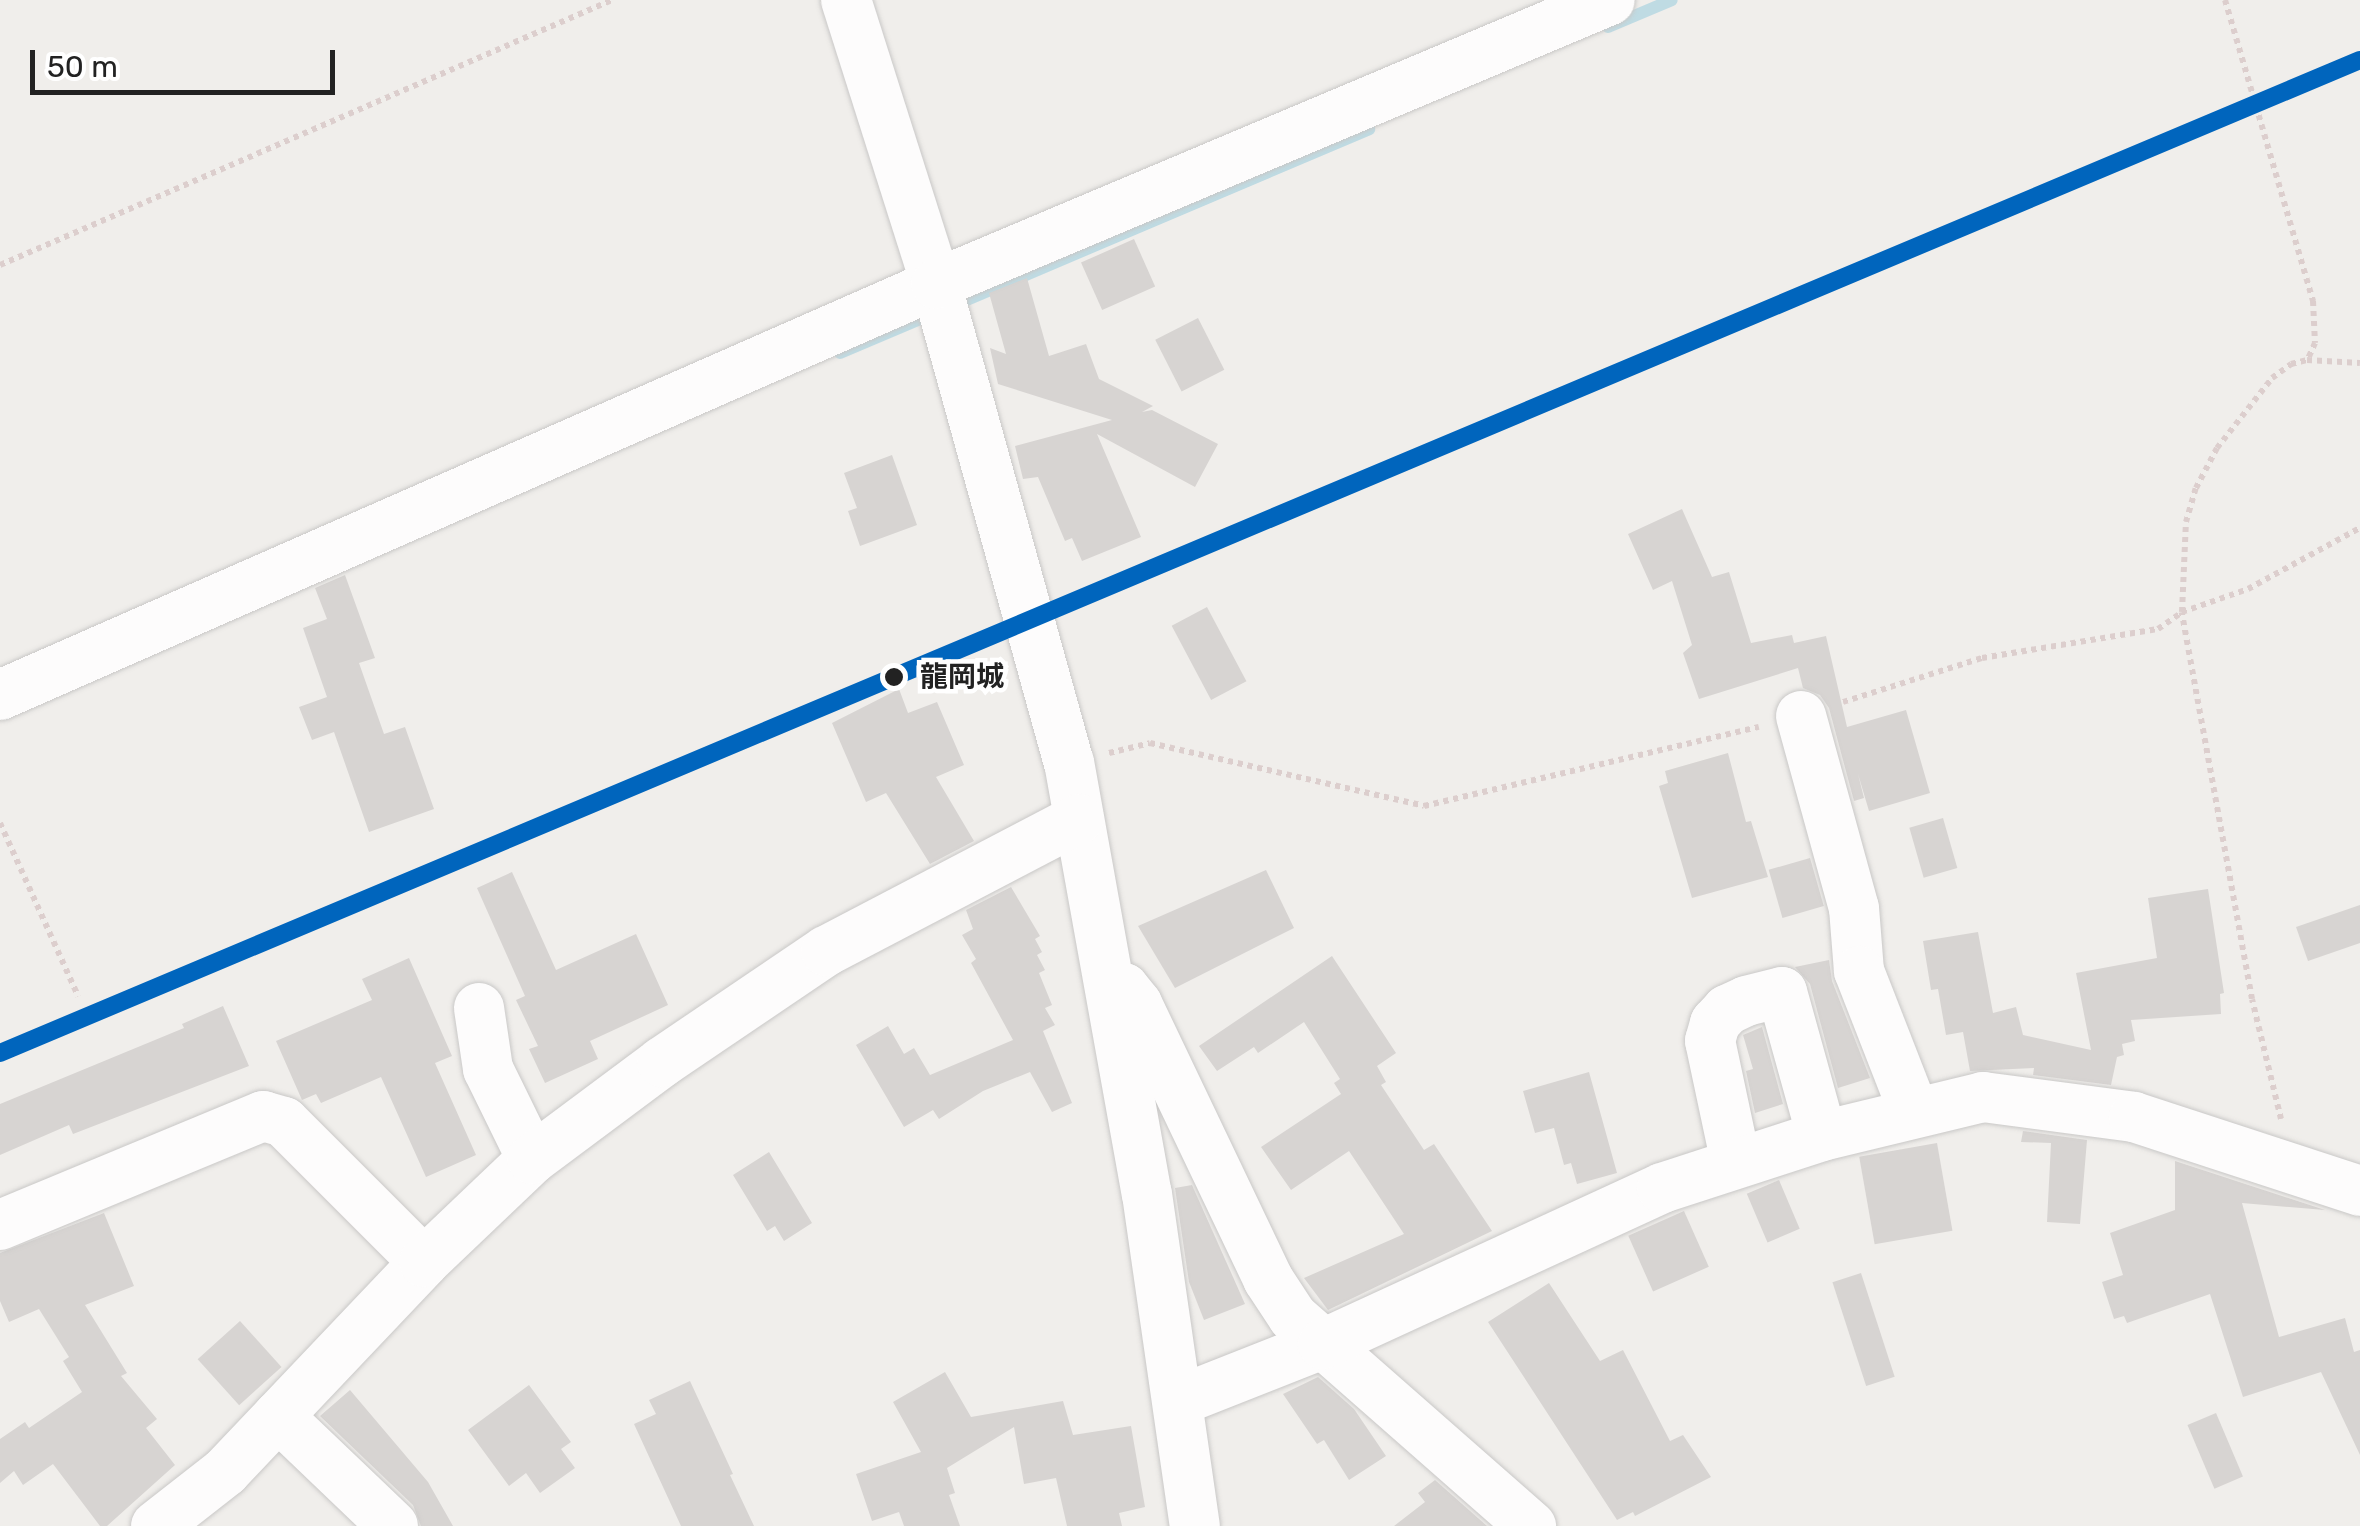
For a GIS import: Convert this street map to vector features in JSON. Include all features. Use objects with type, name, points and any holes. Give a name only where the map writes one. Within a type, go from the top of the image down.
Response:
[{"type":"street","points":[[846,0],[936,284],[1069,762],[1148,1194],[1194,1526]]},
{"type":"street","points":[[0,694],[936,284],[1610,0]]},
{"type":"street","points":[[1800,716],[1854,908],[1860,971],[1914,1112]]},
{"type":"street","points":[[156,1526],[225,1472],[424,1262],[532,1159],[662,1062],[826,951],[1079,819]]},
{"type":"street","points":[[1109,988],[1124,988],[1138,1004],[1268,1278],[1308,1335],[1530,1526]]},
{"type":"street","points":[[1736,1164],[1710,1041],[1715,1023],[1727,1010],[1746,1001],[1782,992],[1822,1136]]},
{"type":"street","points":[[479,1008],[488,1069],[532,1159]]},
{"type":"street","points":[[1178,1401],[1322,1344],[1662,1188],[1822,1136],[1983,1097],[2134,1117],[2360,1191]]},
{"type":"street","points":[[0,1226],[263,1116],[284,1122],[424,1262]]},
{"type":"street","points":[[278,1416],[393,1526]]},
{"type":"path","points":[[0,266],[612,0]]},
{"type":"path","points":[[2225,0],[2313,301],[2315,343],[2307,360]]},
{"type":"path","points":[[2292,1169],[2252,998],[2182,612],[2186,522],[2196,488],[2218,448],[2272,378],[2291,364],[2307,360],[2360,364]]},
{"type":"path","points":[[1069,762],[1150,744],[1424,806],[1800,716],[1982,658],[2158,629],[2182,612],[2248,589],[2360,528]]},
{"type":"path","points":[[0,823],[78,996]]},
{"type":"building","points":[[1134,239],[1155,287],[1102,310],[1081,263]]},
{"type":"building","points":[[1027,278],[1049,356],[1086,344],[1099,379],[1153,406],[1142,412],[1152,410],[1218,444],[1195,487],[1097,434],[1141,537],[1082,561],[1072,538],[1065,541],[1038,477],[1023,479],[1015,446],[1112,420],[998,384],[990,348],[1006,354],[989,293]]},
{"type":"building","points":[[1198,318],[1224,370],[1182,391],[1155,340]]},
{"type":"building","points":[[892,455],[917,525],[860,546],[848,511],[857,508],[844,473]]},
{"type":"building","points":[[1682,509],[1712,577],[1729,572],[1751,643],[1792,635],[1794,643],[1826,636],[1847,727],[1906,710],[1930,793],[1869,811],[1858,774],[1864,798],[1854,801],[1829,708],[1820,695],[1803,688],[1798,668],[1699,699],[1683,653],[1692,645],[1672,581],[1653,590],[1628,534]]},
{"type":"building","points":[[345,575],[375,658],[359,663],[384,734],[405,727],[434,809],[369,832],[334,732],[312,740],[299,707],[327,697],[303,628],[327,619],[315,588]]},
{"type":"building","points":[[1207,607],[1246,681],[1211,700],[1172,626]]},
{"type":"building","points":[[899,689],[908,713],[937,702],[964,765],[936,777],[974,841],[930,864],[886,793],[866,802],[832,723]]},
{"type":"building","points":[[1728,753],[1746,822],[1751,821],[1768,877],[1692,898],[1659,786],[1668,783],[1665,771]]},
{"type":"building","points":[[1943,818],[1957,868],[1924,878],[1909,828]]},
{"type":"building","points":[[1810,858],[1824,906],[1782,918],[1769,870]]},
{"type":"building","points":[[1266,870],[1294,928],[1175,988],[1138,926]]},
{"type":"building","points":[[512,872],[556,970],[636,934],[668,1005],[590,1041],[598,1059],[545,1083],[529,1049],[538,1046],[516,1000],[525,996],[477,888]]},
{"type":"building","points":[[1011,887],[1040,936],[1035,939],[1042,952],[1037,955],[1045,970],[1039,973],[1052,1005],[1045,1008],[1055,1025],[1043,1031],[1072,1103],[1052,1112],[1030,1072],[983,1091],[939,1119],[933,1110],[904,1127],[856,1045],[888,1026],[904,1054],[914,1048],[930,1075],[1013,1040],[971,963],[976,959],[962,935],[973,929],[966,910]]},
{"type":"building","points":[[2208,889],[2224,993],[2220,994],[2221,1014],[2131,1020],[2135,1041],[2122,1044],[2124,1055],[2117,1057],[2111,1085],[2033,1075],[2034,1068],[1970,1071],[1963,1032],[1946,1035],[1938,989],[1931,990],[1923,941],[1978,932],[1993,1013],[2016,1007],[2023,1035],[2091,1050],[2076,973],[2157,958],[2148,898]]},
{"type":"building","points":[[2360,905],[2360,943],[2308,961],[2296,927]]},
{"type":"building","points":[[1332,956],[1396,1053],[1377,1066],[1386,1082],[1381,1085],[1424,1150],[1434,1144],[1492,1231],[1328,1310],[1304,1278],[1404,1234],[1349,1151],[1291,1190],[1261,1147],[1341,1094],[1334,1083],[1340,1079],[1304,1022],[1258,1053],[1254,1047],[1217,1071],[1199,1046]]},
{"type":"building","points":[[409,958],[452,1056],[435,1063],[476,1155],[426,1177],[381,1077],[321,1103],[316,1094],[302,1100],[276,1041],[372,1000],[362,979]]},
{"type":"building","points":[[1829,960],[1832,981],[1870,1078],[1838,1088],[1810,984],[1795,967]]},
{"type":"building","points":[[223,1006],[249,1066],[73,1134],[69,1125],[0,1155],[0,1104],[184,1028],[182,1024]]},
{"type":"building","points":[[1762,1027],[1783,1104],[1755,1113],[1746,1071],[1753,1069],[1743,1035]]},
{"type":"building","points":[[1589,1072],[1617,1173],[1577,1184],[1571,1163],[1564,1165],[1554,1128],[1535,1133],[1523,1091]]},
{"type":"building","points":[[2023,1131],[2087,1140],[2080,1224],[2047,1222],[2051,1143],[2021,1142]]},
{"type":"building","points":[[1937,1143],[1952,1231],[1875,1244],[1859,1157]]},
{"type":"building","points":[[769,1152],[812,1223],[784,1241],[775,1226],[767,1231],[733,1175]]},
{"type":"building","points":[[2175,1161],[2325,1210],[2242,1203],[2279,1337],[2345,1318],[2354,1352],[2360,1350],[2360,1455],[2321,1372],[2243,1397],[2210,1294],[2127,1323],[2124,1316],[2114,1319],[2102,1282],[2123,1275],[2110,1233],[2175,1210]]},
{"type":"building","points":[[1779,1180],[1800,1229],[1767,1242],[1747,1194]]},
{"type":"building","points":[[1192,1185],[1245,1304],[1204,1320],[1189,1282],[1175,1188]]},
{"type":"building","points":[[1684,1211],[1709,1267],[1653,1292],[1628,1236]]},
{"type":"building","points":[[104,1213],[134,1286],[85,1305],[127,1373],[121,1376],[157,1419],[146,1428],[175,1465],[107,1526],[100,1526],[53,1464],[23,1485],[14,1471],[0,1483],[0,1439],[25,1422],[29,1428],[82,1392],[63,1361],[69,1357],[39,1309],[9,1322],[0,1301],[0,1253]]},
{"type":"building","points":[[1861,1273],[1895,1377],[1866,1386],[1832,1282]]},
{"type":"building","points":[[1549,1283],[1600,1361],[1623,1350],[1670,1441],[1683,1435],[1711,1477],[1635,1516],[1633,1512],[1617,1520],[1488,1322]]},
{"type":"building","points":[[240,1321],[281,1367],[239,1405],[198,1359]]},
{"type":"building","points":[[945,1372],[971,1417],[1063,1401],[1073,1435],[1131,1426],[1145,1507],[1119,1513],[1122,1526],[1067,1526],[1056,1478],[1024,1484],[1014,1427],[947,1468],[955,1493],[949,1495],[960,1526],[904,1526],[899,1512],[872,1521],[856,1474],[921,1452],[893,1402]]},
{"type":"building","points":[[1318,1377],[1354,1409],[1386,1456],[1349,1480],[1324,1440],[1317,1444],[1283,1394]]},
{"type":"building","points":[[690,1381],[754,1526],[681,1526],[634,1424],[656,1414],[649,1400]]},
{"type":"building","points":[[529,1385],[571,1442],[561,1449],[575,1468],[540,1493],[526,1473],[509,1486],[468,1430]]},
{"type":"building","points":[[350,1390],[428,1482],[453,1526],[421,1526],[413,1505],[320,1416]]},
{"type":"building","points":[[2216,1413],[2243,1477],[2214,1489],[2187,1425]]},
{"type":"building","points":[[1435,1480],[1487,1526],[1394,1526],[1425,1502],[1418,1493]]},
{"type":"waterway","points":[[1608,27],[1672,0]]},
{"type":"waterway","points":[[955,305],[1369,129]]},
{"type":"waterway","points":[[840,353],[932,314]]},
{"type":"transit line","points":[[0,1053],[2360,60]]},
{"type":"place","name":"龍岡城","points":[[894,677]]}]
